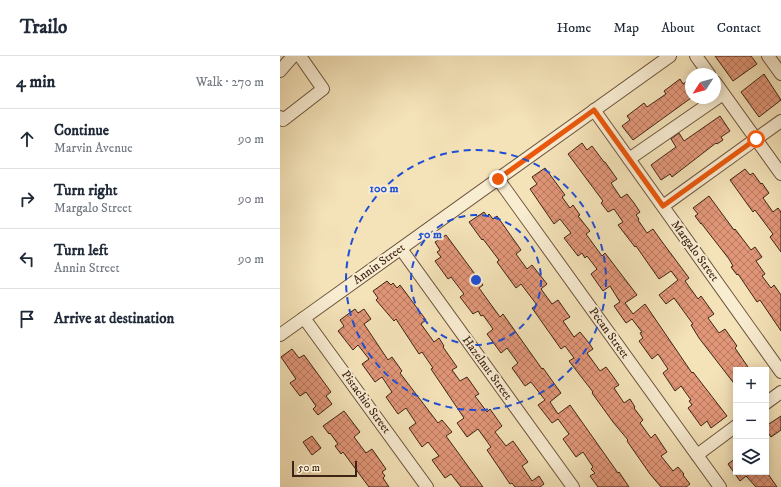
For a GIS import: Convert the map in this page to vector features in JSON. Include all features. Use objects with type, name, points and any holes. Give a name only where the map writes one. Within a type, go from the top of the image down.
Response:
[{"type":"street","points":[[280,71],[293,56]]},
{"type":"street","points":[[280,117],[283,120],[323,89],[300,56]]},
{"type":"street","name":"Annin Street","points":[[280,335],[670,56]]},
{"type":"street","points":[[696,56],[705,68]]},
{"type":"street","points":[[768,56],[781,74]]},
{"type":"street","points":[[721,91],[781,174]]},
{"type":"street","points":[[629,159],[723,94]]},
{"type":"street","name":"Margalo Street","points":[[594,110],[781,372]]},
{"type":"street","points":[[663,206],[781,121]]},
{"type":"street","name":"Pecan Street","points":[[498,179],[720,487]]},
{"type":"street","name":"Hazelnut Street","points":[[400,249],[573,487]]},
{"type":"street","name":"Pistachio Street","points":[[304,318],[427,487]]},
{"type":"street","points":[[769,401],[781,392]]},
{"type":"street","points":[[697,455],[733,428]]},
{"type":"building","points":[[715,56],[751,56],[757,64],[733,81]]},
{"type":"building","points":[[764,74],[781,100],[759,117],[741,92]]},
{"type":"building","points":[[680,79],[683,84],[685,82],[685,102],[633,140],[622,126],[630,120],[627,116],[644,103],[647,107],[666,94],[664,91]]},
{"type":"building","points":[[720,116],[730,131],[721,137],[723,140],[717,144],[716,143],[672,177],[670,174],[661,180],[651,165],[676,147],[671,139],[679,133],[684,141]]},
{"type":"building","points":[[582,143],[587,150],[592,146],[617,179],[611,183],[621,198],[627,194],[640,212],[636,215],[647,233],[653,229],[689,278],[685,281],[698,299],[701,296],[714,314],[708,318],[719,333],[725,329],[737,346],[735,348],[748,367],[733,367],[733,382],[699,338],[691,325],[693,324],[674,298],[666,304],[659,295],[678,280],[671,271],[659,279],[636,246],[635,247],[618,225],[623,222],[614,209],[608,212],[601,203],[603,201],[568,154]]},
{"type":"building","points":[[545,168],[565,195],[562,197],[570,208],[573,205],[580,215],[578,216],[590,231],[586,234],[602,256],[605,253],[637,295],[625,303],[633,314],[645,304],[692,373],[693,372],[727,416],[711,428],[707,421],[701,426],[688,408],[692,405],[689,401],[691,400],[681,386],[675,391],[663,373],[668,369],[658,354],[652,359],[639,341],[643,338],[640,333],[642,332],[632,319],[626,323],[614,306],[620,302],[610,286],[603,291],[591,274],[597,269],[587,256],[585,258],[582,253],[578,256],[564,238],[571,233],[560,219],[554,224],[530,189],[537,184],[532,177]]},
{"type":"building","points":[[745,169],[750,175],[753,173],[769,193],[763,198],[773,212],[778,208],[781,212],[781,252],[770,237],[773,234],[755,210],[753,212],[730,180]]},
{"type":"building","points":[[709,196],[751,250],[755,247],[762,257],[756,261],[765,274],[762,276],[771,288],[774,285],[781,295],[781,331],[760,300],[757,302],[738,274],[737,275],[731,267],[733,266],[729,259],[695,216],[698,214],[693,208]]},
{"type":"building","points":[[484,212],[487,216],[489,214],[493,219],[497,216],[521,250],[516,254],[527,269],[532,265],[547,284],[541,289],[552,304],[558,300],[570,317],[563,321],[574,337],[580,332],[589,343],[593,349],[587,353],[600,371],[606,367],[612,375],[619,385],[614,388],[624,403],[630,399],[635,407],[634,408],[643,420],[640,423],[651,438],[655,434],[667,452],[661,456],[673,471],[678,467],[684,474],[683,475],[690,484],[686,487],[661,487],[650,474],[627,441],[628,440],[613,422],[592,393],[593,392],[569,361],[574,358],[565,346],[561,349],[532,308],[537,305],[521,284],[516,288],[497,262],[499,260],[469,222]]},
{"type":"building","points":[[446,235],[483,285],[479,288],[500,317],[503,314],[561,393],[550,402],[558,414],[570,405],[629,487],[598,487],[590,476],[595,473],[591,469],[593,467],[583,452],[576,457],[563,439],[569,434],[558,419],[552,423],[538,405],[545,400],[531,382],[525,386],[512,368],[518,363],[507,348],[501,353],[487,334],[493,329],[483,315],[481,316],[478,311],[473,314],[460,297],[464,294],[451,277],[448,279],[435,261],[441,257],[437,252],[440,250],[435,242]]},
{"type":"building","points":[[387,281],[391,285],[393,283],[397,288],[400,285],[426,320],[421,324],[434,342],[439,338],[444,346],[443,347],[457,367],[452,370],[460,381],[467,377],[479,394],[475,396],[487,412],[490,409],[502,426],[495,432],[506,446],[513,441],[528,462],[522,466],[532,481],[539,476],[544,484],[540,487],[515,487],[512,483],[510,484],[487,450],[491,447],[478,429],[467,437],[457,423],[464,418],[431,369],[433,368],[422,352],[419,354],[396,319],[394,321],[376,300],[378,298],[373,291]]},
{"type":"building","points":[[355,309],[358,313],[364,309],[371,319],[364,324],[388,360],[392,357],[402,371],[400,373],[438,423],[442,420],[452,432],[446,436],[483,487],[461,487],[451,474],[445,478],[432,460],[439,456],[428,442],[422,447],[409,428],[416,423],[406,408],[398,414],[386,397],[392,392],[382,377],[375,382],[362,364],[369,359],[358,345],[353,350],[338,331],[344,326],[340,320]]},
{"type":"building","points":[[292,349],[299,358],[304,355],[331,392],[326,396],[332,404],[318,415],[313,409],[316,406],[306,392],[300,396],[290,383],[296,379],[281,357]]},
{"type":"building","points":[[344,411],[360,432],[354,437],[366,453],[372,449],[386,469],[382,472],[385,476],[383,478],[389,487],[369,487],[343,452],[341,454],[335,446],[338,444],[323,426]]},
{"type":"building","points":[[781,416],[781,430],[771,437],[769,434],[769,424]]},
{"type":"building","points":[[312,436],[321,448],[312,455],[303,442]]},
{"type":"building","points":[[733,460],[733,471],[728,464]]},
{"type":"building","points":[[736,475],[769,475],[777,487],[756,487],[746,476],[740,481]]},
{"type":"route","points":[[498,179],[594,110],[663,206],[756,139]]}]
